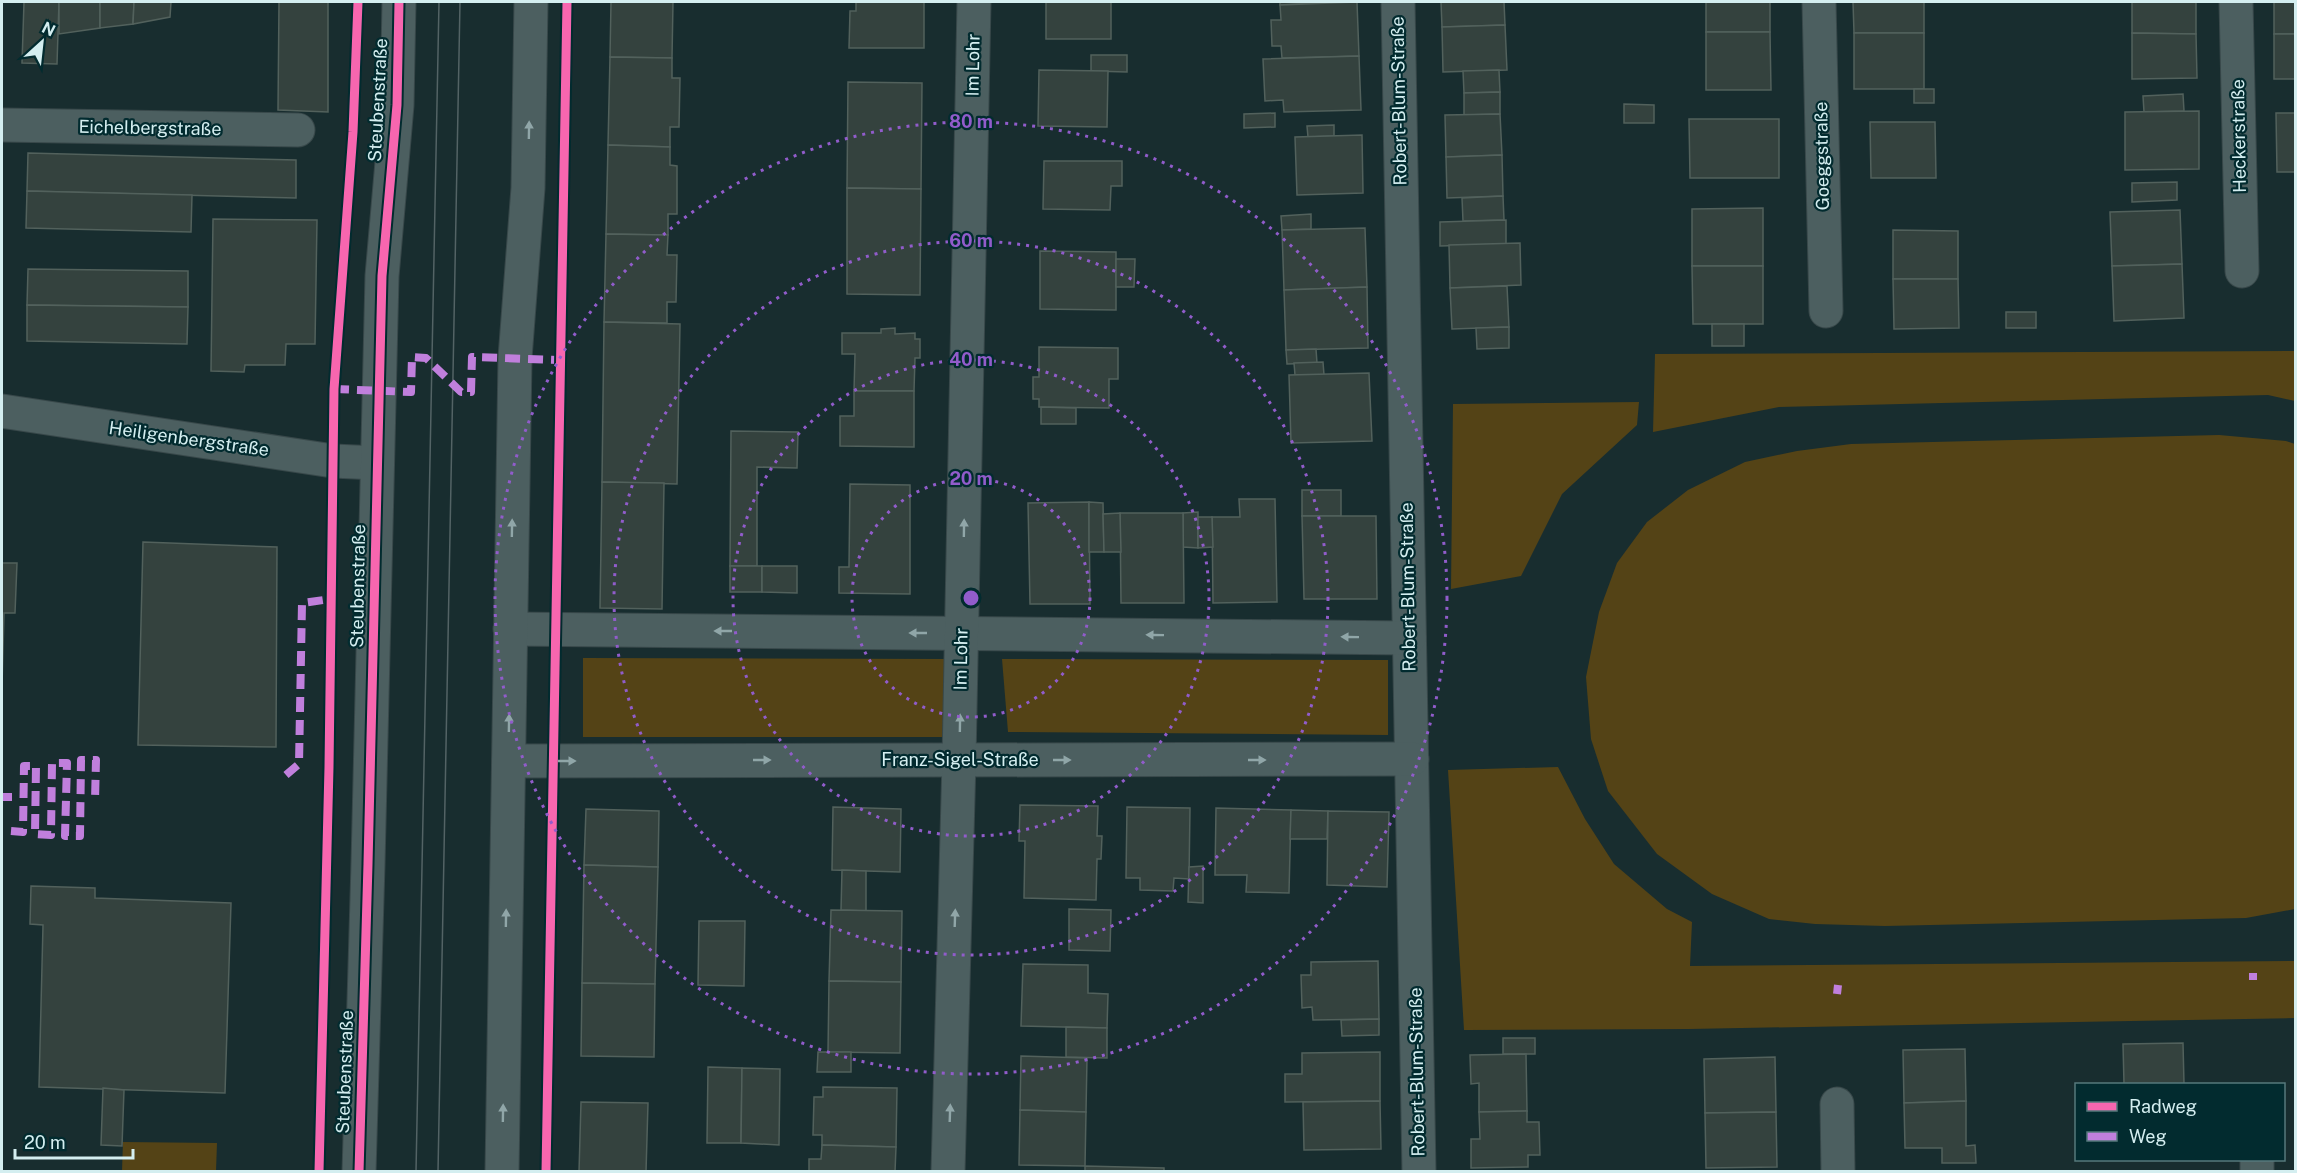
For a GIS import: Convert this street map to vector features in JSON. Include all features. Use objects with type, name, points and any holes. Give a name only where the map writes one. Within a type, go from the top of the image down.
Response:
[{"type":"street","name":"Steubenstraße","points":[[359,1172],[382,276],[397,105],[399,2]]},
{"type":"street","points":[[502,1172],[515,358],[528,188],[531,2]]},
{"type":"street","name":"Im Lohr","points":[[948,1172],[975,2]]},
{"type":"street","name":"Robert-Blum-Straße","points":[[1398,2],[1419,1172]]},
{"type":"street","name":"Goeggstraße","points":[[1819,2],[1826,311]]},
{"type":"street","name":"Heckerstraße","points":[[2236,2],[2242,271]]},
{"type":"street","name":"Eichelbergstraße","points":[[2,126],[298,130]]},
{"type":"street","name":"Heiligenbergstraße","points":[[2,411],[333,461],[377,463]]},
{"type":"street","points":[[510,629],[1409,638]]},
{"type":"street","name":"Franz-Sigel-Straße","points":[[509,761],[1412,759]]},
{"type":"street","points":[[1837,1104],[1838,1172]]},
{"type":"shaded area","points":[[2295,351],[2295,401],[2268,395],[1779,407],[1653,432],[1655,354]]},
{"type":"shaded area","points":[[1639,402],[1637,425],[1562,494],[1521,576],[1451,589],[1453,404]]},
{"type":"shaded area","points":[[2219,435],[2286,441],[2295,444],[2295,909],[2246,918],[1885,926],[1815,924],[1769,919],[1712,894],[1657,854],[1608,791],[1591,739],[1586,677],[1599,612],[1617,563],[1647,522],[1688,490],[1745,462],[1797,451],[1851,444]]},
{"type":"shaded area","points":[[583,658],[946,659],[947,737],[583,737]]},
{"type":"shaded area","points":[[1002,659],[1388,660],[1388,735],[1008,732]]},
{"type":"shaded area","points":[[1558,767],[1585,819],[1614,864],[1667,909],[1692,922],[1690,966],[2295,961],[2295,1018],[1689,1029],[1464,1030],[1448,770]]},
{"type":"shaded area","points":[[123,1142],[217,1143],[216,1171],[122,1171]]},
{"type":"building","points":[[24,2],[59,2],[57,64],[22,63]]},
{"type":"building","points":[[59,2],[100,2],[100,28],[59,34]]},
{"type":"building","points":[[100,2],[134,2],[133,24],[100,28]]},
{"type":"building","points":[[134,2],[171,2],[170,17],[133,24]]},
{"type":"building","points":[[279,2],[328,2],[328,112],[278,110]]},
{"type":"building","points":[[611,2],[673,2],[672,58],[610,57]]},
{"type":"building","points":[[856,2],[924,2],[924,48],[849,48],[850,11],[856,11]]},
{"type":"building","points":[[1046,2],[1111,2],[1111,39],[1046,39]]},
{"type":"building","points":[[1280,2],[1315,2],[1315,3],[1280,5]]},
{"type":"building","points":[[1357,2],[1359,56],[1282,58],[1281,46],[1272,46],[1271,20],[1281,20],[1280,5]]},
{"type":"building","points":[[1441,2],[1504,2],[1505,25],[1442,27]]},
{"type":"building","points":[[1706,2],[1770,2],[1770,32],[1706,32]]},
{"type":"building","points":[[1853,2],[1924,2],[1924,33],[1854,33]]},
{"type":"building","points":[[2132,2],[2196,2],[2196,34],[2132,33]]},
{"type":"building","points":[[2274,2],[2296,2],[2296,34],[2274,34]]},
{"type":"building","points":[[1505,25],[1507,70],[1443,72],[1442,27]]},
{"type":"building","points":[[1706,32],[1770,32],[1771,90],[1706,90]]},
{"type":"building","points":[[1854,33],[1924,33],[1924,89],[1854,89]]},
{"type":"building","points":[[2132,33],[2196,34],[2197,78],[2132,79]]},
{"type":"building","points":[[2274,34],[2296,34],[2296,79],[2274,79]]},
{"type":"building","points":[[1091,55],[1127,55],[1127,72],[1091,71]]},
{"type":"building","points":[[1359,56],[1361,110],[1284,112],[1283,100],[1265,101],[1263,59]]},
{"type":"building","points":[[610,57],[672,58],[672,78],[680,78],[679,127],[670,127],[670,147],[608,145]]},
{"type":"building","points":[[1039,70],[1108,71],[1107,127],[1038,126]]},
{"type":"building","points":[[1499,70],[1500,92],[1464,93],[1463,71]]},
{"type":"building","points":[[848,82],[922,83],[921,189],[847,188]]},
{"type":"building","points":[[1914,89],[1934,89],[1934,103],[1914,103]]},
{"type":"building","points":[[1500,92],[1500,114],[1464,115],[1464,93]]},
{"type":"building","points":[[2183,94],[2184,111],[2144,112],[2143,96]]},
{"type":"building","points":[[1624,104],[1654,105],[1654,123],[1624,123]]},
{"type":"building","points":[[2199,111],[2199,169],[2125,170],[2125,112]]},
{"type":"building","points":[[1275,113],[1275,127],[1244,128],[1244,114]]},
{"type":"building","points":[[2276,113],[2296,113],[2296,172],[2277,172]]},
{"type":"building","points":[[1500,114],[1502,155],[1446,157],[1445,115]]},
{"type":"building","points":[[1689,119],[1779,119],[1779,178],[1690,178]]},
{"type":"building","points":[[1870,122],[1935,122],[1936,178],[1871,178]]},
{"type":"building","points":[[1334,125],[1334,136],[1308,137],[1307,126]]},
{"type":"building","points":[[1362,135],[1363,193],[1297,195],[1295,137]]},
{"type":"building","points":[[608,145],[670,147],[670,165],[677,166],[677,214],[668,214],[668,235],[606,234]]},
{"type":"building","points":[[28,153],[296,160],[296,198],[27,191]]},
{"type":"building","points":[[1502,155],[1503,196],[1447,198],[1446,157]]},
{"type":"building","points":[[1044,161],[1122,161],[1122,186],[1111,186],[1110,210],[1043,209]]},
{"type":"building","points":[[2177,182],[2177,200],[2132,202],[2132,183]]},
{"type":"building","points":[[847,188],[921,189],[920,295],[847,294]]},
{"type":"building","points":[[27,191],[192,195],[191,232],[26,228]]},
{"type":"building","points":[[1503,196],[1504,220],[1463,221],[1462,198]]},
{"type":"building","points":[[1763,208],[1763,266],[1692,266],[1692,209]]},
{"type":"building","points":[[2180,210],[2182,264],[2112,266],[2110,212]]},
{"type":"building","points":[[1311,214],[1311,229],[1282,230],[1281,216]]},
{"type":"building","points":[[213,219],[317,220],[315,344],[286,344],[285,365],[245,365],[244,372],[211,371]]},
{"type":"building","points":[[1506,220],[1506,244],[1440,246],[1440,222]]},
{"type":"building","points":[[1365,228],[1367,287],[1284,290],[1282,230]]},
{"type":"building","points":[[1893,230],[1958,231],[1958,279],[1893,279]]},
{"type":"building","points":[[606,234],[668,235],[667,255],[677,255],[676,302],[667,302],[667,323],[604,322]]},
{"type":"building","points":[[1520,243],[1521,285],[1450,288],[1449,245]]},
{"type":"building","points":[[1040,251],[1116,252],[1116,310],[1040,309]]},
{"type":"building","points":[[1116,259],[1135,259],[1134,287],[1116,287]]},
{"type":"building","points":[[2182,264],[2184,318],[2114,321],[2112,266]]},
{"type":"building","points":[[1692,266],[1763,266],[1763,324],[1693,324]]},
{"type":"building","points":[[28,269],[188,271],[188,307],[27,305]]},
{"type":"building","points":[[1893,279],[1958,279],[1959,328],[1894,329]]},
{"type":"building","points":[[1507,286],[1509,327],[1452,329],[1450,288]]},
{"type":"building","points":[[1367,287],[1368,348],[1286,350],[1284,290]]},
{"type":"building","points":[[27,305],[188,307],[187,344],[27,341]]},
{"type":"building","points":[[2006,312],[2036,312],[2036,328],[2006,328]]},
{"type":"building","points":[[604,322],[680,324],[677,484],[602,482]]},
{"type":"building","points":[[1712,324],[1744,324],[1744,346],[1712,346]]},
{"type":"building","points":[[1509,327],[1509,348],[1477,349],[1476,328]]},
{"type":"building","points":[[895,328],[895,334],[915,333],[915,339],[920,339],[920,358],[915,358],[914,391],[854,391],[855,354],[842,354],[842,333],[881,333],[881,329]]},
{"type":"building","points":[[1039,347],[1118,348],[1118,379],[1109,379],[1109,408],[1039,407],[1039,399],[1033,399],[1033,377],[1039,377]]},
{"type":"building","points":[[1316,349],[1317,363],[1287,364],[1286,350]]},
{"type":"building","points":[[1323,362],[1324,375],[1295,375],[1294,363]]},
{"type":"building","points":[[1369,373],[1372,441],[1291,443],[1289,375]]},
{"type":"building","points":[[854,391],[914,391],[914,447],[840,446],[840,416],[854,416]]},
{"type":"building","points":[[1041,407],[1076,408],[1076,424],[1041,424]]},
{"type":"building","points":[[731,431],[798,432],[797,468],[757,467],[757,566],[730,566]]},
{"type":"building","points":[[602,482],[664,483],[662,609],[600,608]]},
{"type":"building","points":[[850,484],[910,485],[910,594],[839,593],[839,567],[849,567]]},
{"type":"building","points":[[1302,490],[1341,490],[1341,516],[1302,516]]},
{"type":"building","points":[[1239,499],[1275,499],[1277,602],[1213,603],[1212,517],[1240,517]]},
{"type":"building","points":[[1089,502],[1090,604],[1030,604],[1028,503]]},
{"type":"building","points":[[1089,502],[1103,503],[1104,552],[1089,552]]},
{"type":"building","points":[[1198,512],[1198,548],[1183,547],[1183,513]]},
{"type":"building","points":[[1120,513],[1183,513],[1184,603],[1121,603]]},
{"type":"building","points":[[1120,513],[1121,552],[1104,552],[1103,514]]},
{"type":"building","points":[[1302,516],[1376,516],[1377,599],[1304,599]]},
{"type":"building","points":[[1198,517],[1212,517],[1213,547],[1198,548]]},
{"type":"building","points":[[143,542],[277,547],[276,747],[138,745]]},
{"type":"building","points":[[2,563],[17,563],[15,613],[4,613],[2,686]]},
{"type":"building","points":[[730,566],[762,566],[762,592],[730,592]]},
{"type":"building","points":[[762,566],[797,566],[797,593],[762,592]]},
{"type":"building","points":[[1020,805],[1098,806],[1097,836],[1102,836],[1101,859],[1097,859],[1096,900],[1024,898],[1025,841],[1019,841]]},
{"type":"building","points":[[833,807],[901,809],[900,872],[832,870]]},
{"type":"building","points":[[1127,807],[1190,808],[1189,879],[1174,878],[1173,891],[1140,890],[1140,878],[1126,878]]},
{"type":"building","points":[[1216,808],[1291,810],[1289,893],[1246,892],[1247,875],[1215,875]]},
{"type":"building","points":[[586,809],[659,811],[658,867],[584,865]]},
{"type":"building","points":[[1291,810],[1328,811],[1327,839],[1290,839]]},
{"type":"building","points":[[1328,811],[1389,812],[1387,887],[1327,885]]},
{"type":"building","points":[[584,865],[658,867],[655,984],[582,983]]},
{"type":"building","points":[[1203,866],[1203,903],[1188,902],[1189,867]]},
{"type":"building","points":[[842,870],[866,871],[866,911],[841,910]]},
{"type":"building","points":[[31,886],[95,888],[95,898],[231,903],[225,1093],[39,1087],[43,925],[30,924]]},
{"type":"building","points":[[1069,909],[1111,910],[1110,951],[1069,950]]},
{"type":"building","points":[[831,910],[902,911],[901,982],[829,981]]},
{"type":"building","points":[[699,921],[745,921],[744,986],[698,985]]},
{"type":"building","points":[[1378,961],[1379,1019],[1313,1020],[1312,1007],[1302,1008],[1301,975],[1311,975],[1311,962]]},
{"type":"building","points":[[1023,964],[1088,965],[1088,993],[1108,994],[1107,1028],[1021,1026]]},
{"type":"building","points":[[829,981],[901,982],[900,1053],[828,1052]]},
{"type":"building","points":[[582,983],[655,984],[654,1057],[581,1056]]},
{"type":"building","points":[[1379,1019],[1379,1035],[1342,1036],[1341,1020]]},
{"type":"building","points":[[1066,1027],[1107,1028],[1107,1058],[1066,1057]]},
{"type":"building","points":[[1503,1038],[1535,1038],[1535,1054],[1503,1054]]},
{"type":"building","points":[[2183,1043],[2184,1083],[2124,1083],[2123,1044]]},
{"type":"building","points":[[1965,1049],[1966,1101],[1904,1103],[1903,1050]]},
{"type":"building","points":[[818,1052],[851,1052],[851,1072],[817,1072]]},
{"type":"building","points":[[1380,1052],[1380,1101],[1285,1102],[1285,1074],[1302,1074],[1302,1053]]},
{"type":"building","points":[[1526,1054],[1527,1111],[1479,1112],[1479,1083],[1471,1084],[1470,1055]]},
{"type":"building","points":[[1021,1056],[1087,1058],[1086,1112],[1020,1110]]},
{"type":"building","points":[[1775,1057],[1776,1112],[1705,1113],[1704,1059]]},
{"type":"building","points":[[708,1067],[742,1068],[741,1143],[707,1143]]},
{"type":"building","points":[[742,1068],[780,1069],[779,1145],[741,1143]]},
{"type":"building","points":[[823,1087],[897,1088],[896,1147],[822,1145],[822,1135],[813,1135],[814,1097],[823,1097]]},
{"type":"building","points":[[103,1088],[124,1090],[122,1146],[101,1145]]},
{"type":"building","points":[[1380,1101],[1381,1149],[1304,1150],[1303,1102]]},
{"type":"building","points":[[1966,1101],[1966,1146],[1975,1145],[1976,1163],[1942,1163],[1942,1148],[1905,1148],[1904,1103]]},
{"type":"building","points":[[581,1102],[648,1103],[646,1172],[579,1172]]},
{"type":"building","points":[[1020,1110],[1086,1112],[1085,1166],[1019,1165]]},
{"type":"building","points":[[1527,1111],[1527,1122],[1539,1122],[1540,1155],[1528,1155],[1528,1167],[1471,1168],[1471,1139],[1480,1139],[1479,1112]]},
{"type":"building","points":[[1776,1112],[1777,1167],[1706,1168],[1705,1113]]},
{"type":"building","points":[[822,1145],[896,1147],[895,1172],[809,1172],[809,1159],[821,1159]]},
{"type":"building","points":[[1085,1166],[1164,1168],[1164,1172],[1085,1172]]},
{"type":"tram line","points":[[416,1172],[439,2]]},
{"type":"tram line","points":[[438,1172],[460,2]]},
{"type":"marked path","points":[[334,389],[411,392],[412,357],[426,358],[461,392],[471,392],[472,357],[560,360]]},
{"type":"marked path","points":[[286,775],[299,764],[302,603],[331,599]]},
{"type":"marked path","points":[[11,831],[23,832],[24,766],[36,766],[35,834],[51,835],[52,763],[67,763],[65,836],[80,836],[81,760],[96,760],[95,801]]},
{"type":"marked path","points":[[2,797],[12,797]]},
{"type":"marked path","points":[[2253,973],[2253,980]]},
{"type":"marked path","points":[[1837,994],[1838,985]]},
{"type":"cycle path","points":[[319,1172],[329,767],[334,389],[353,132],[358,2]]},
{"type":"cycle path","points":[[359,1172],[382,276],[397,105],[399,2]]},
{"type":"cycle path","points":[[546,1172],[567,2]]}]
